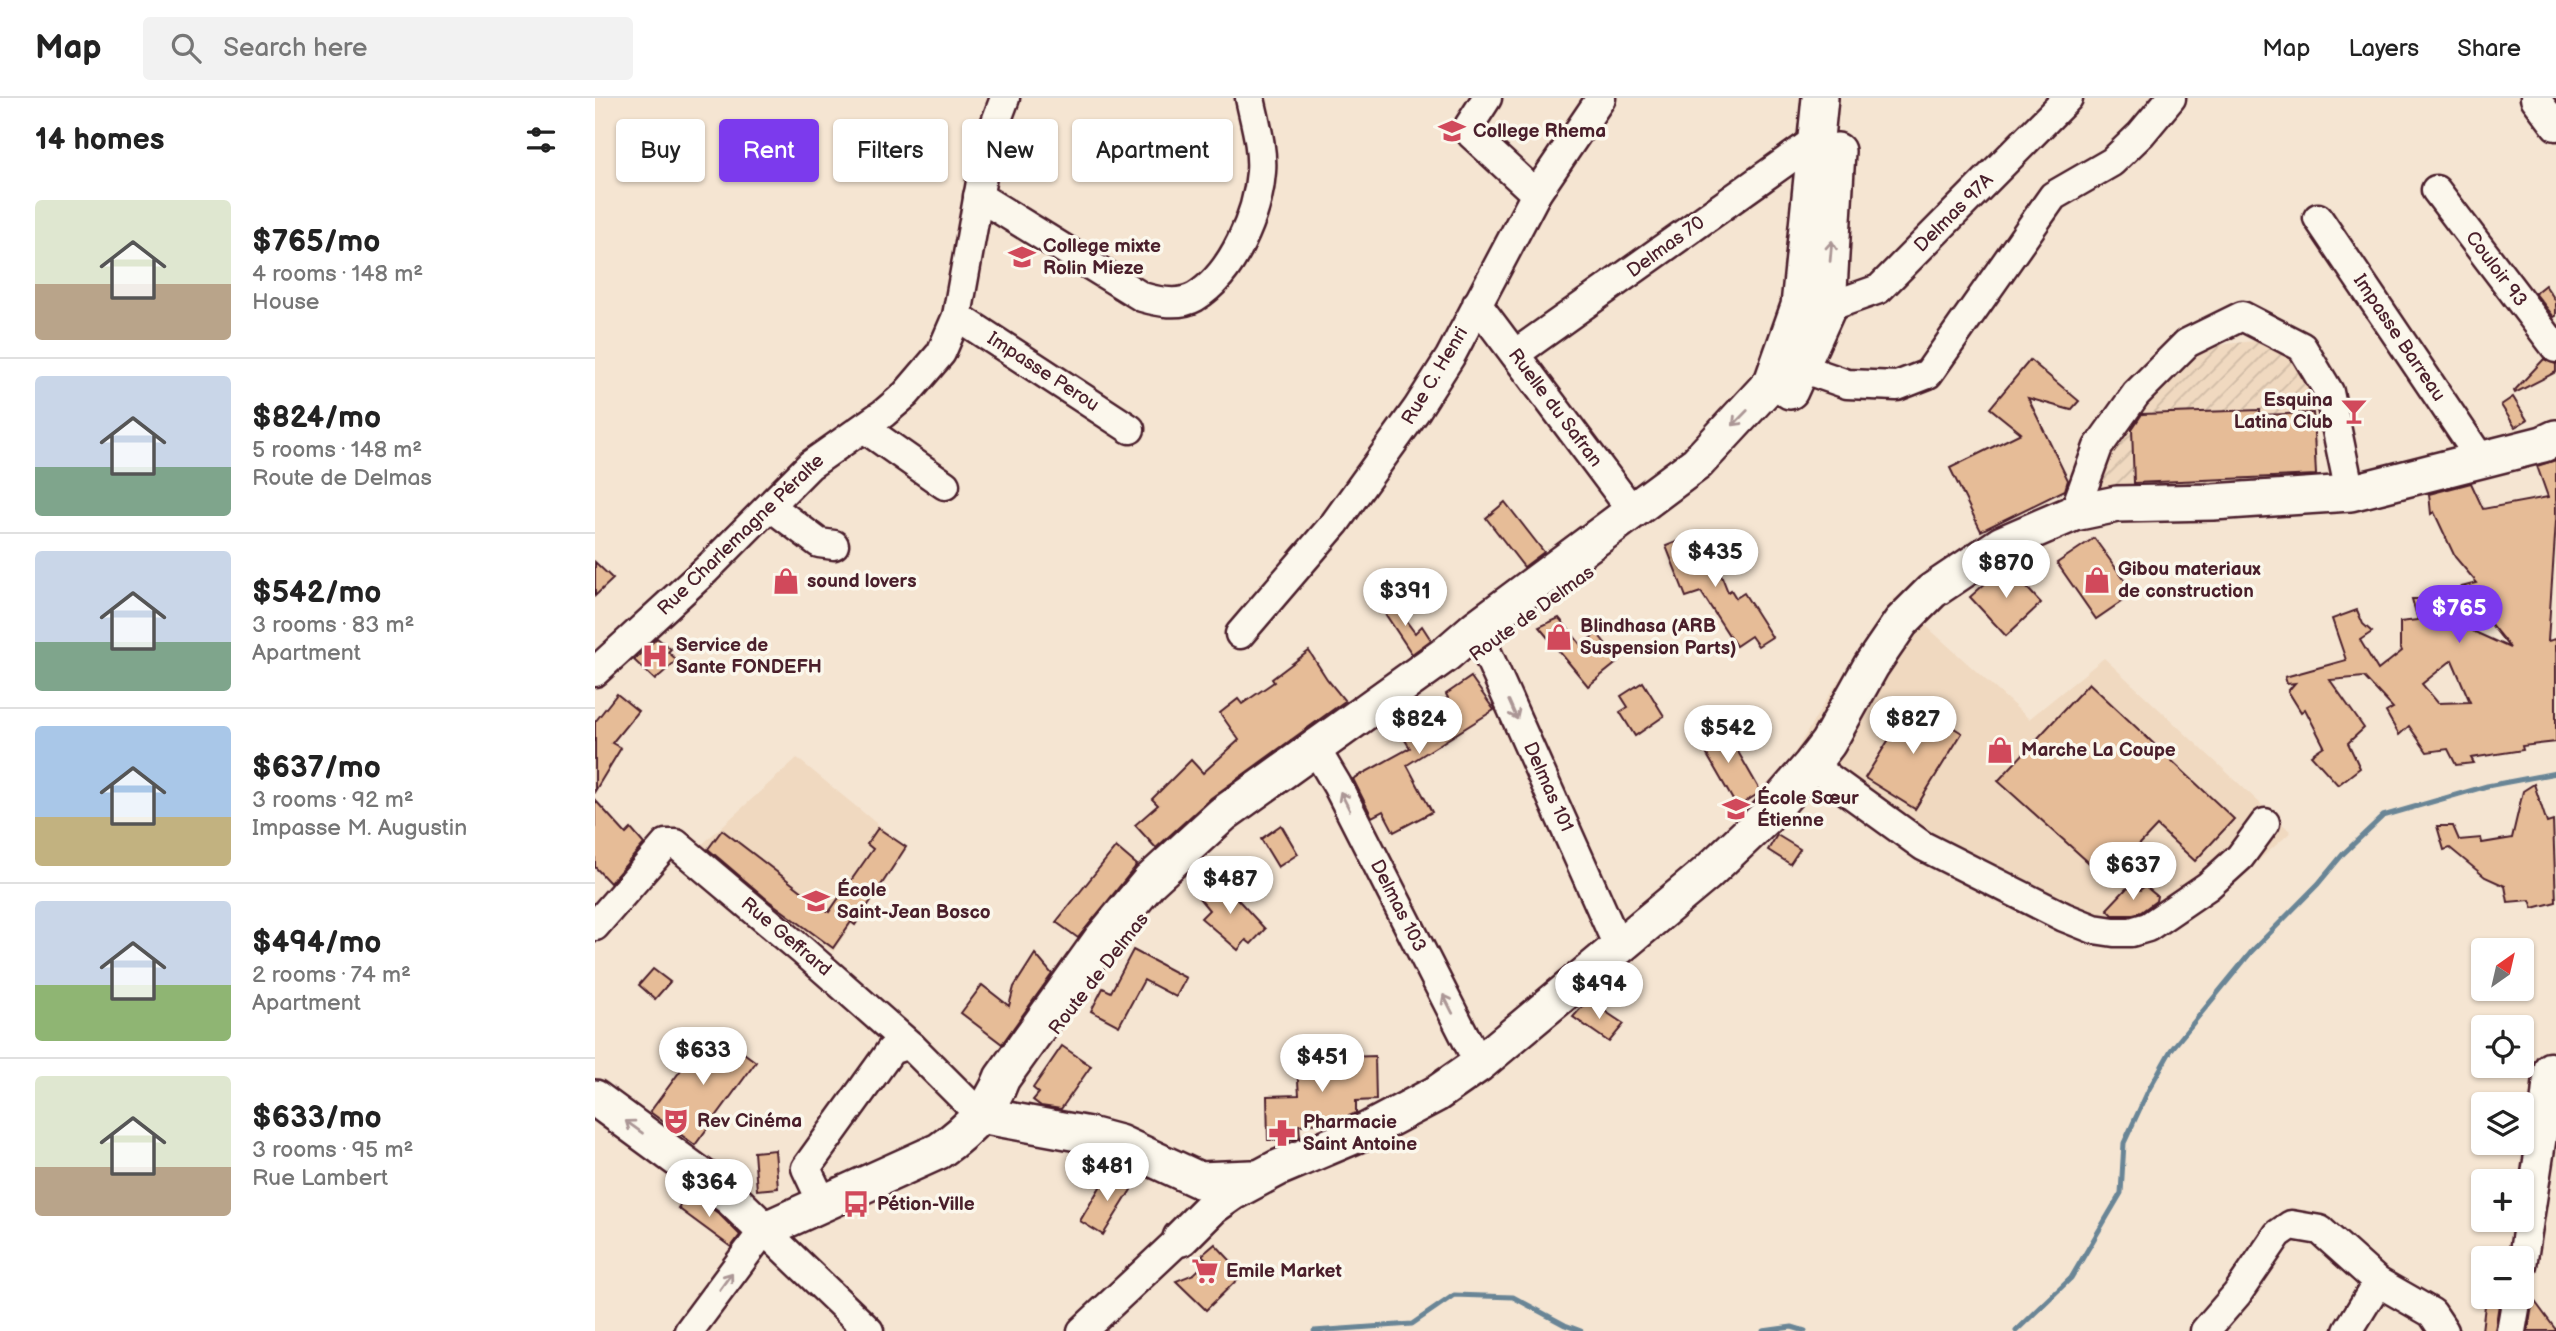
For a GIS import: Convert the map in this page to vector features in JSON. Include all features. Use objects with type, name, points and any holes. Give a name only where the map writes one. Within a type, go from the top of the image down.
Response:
[{"type":"main road","name":"Route de Delmas","points":[[1813,306],[1820,98]]},
{"type":"main road","name":"Route de Delmas","points":[[764,1230],[939,1152],[960,1136],[988,1105],[1002,1078],[1101,940],[1150,881],[1223,814],[1321,757],[1446,654],[1481,638],[1642,534],[1715,476],[1770,421],[1813,306],[1840,98]]},
{"type":"main road","name":"Route de Delmas","points":[[1481,638],[1633,512],[1697,463],[1791,364]]},
{"type":"main road","points":[[1181,1238],[1213,1206],[1261,1177],[1368,1130],[1436,1094],[1479,1065],[1706,874],[1766,817],[1811,765],[1828,743],[1871,666],[1901,622],[1932,591],[2001,544],[2074,513],[2117,504],[2213,502],[2350,493],[2543,444],[2556,438]]},
{"type":"main road","points":[[595,1098],[731,1198],[764,1230]]},
{"type":"main road","points":[[988,1105],[1119,1143],[1199,1180],[1261,1177]]},
{"type":"main road","points":[[1179,1172],[1191,1197],[1192,1215],[1181,1238]]},
{"type":"street","name":"Rue Charlemagne Péralte","points":[[595,673],[817,460],[864,428],[906,394],[941,353],[957,316],[988,143],[1006,98]]},
{"type":"street","points":[[978,196],[1142,297],[1160,302],[1194,298],[1227,264],[1240,243],[1258,196],[1261,169],[1259,140],[1250,98]]},
{"type":"street","points":[[1487,98],[1469,126],[1471,134],[1536,194]]},
{"type":"street","name":"Rue C. Henri","points":[[1240,634],[1335,523],[1417,409],[1450,356],[1536,194],[1601,98]]},
{"type":"street","name":"Delmas 97A","points":[[1813,306],[1879,289],[2068,98]]},
{"type":"street","points":[[1791,364],[1847,384],[1896,386],[1928,374],[2053,197],[2112,162],[2141,134],[2171,98]]},
{"type":"street","points":[[2535,98],[2556,126]]},
{"type":"street","name":"Delmas 70","points":[[1515,354],[1817,139]]},
{"type":"street","name":"Couloir 93","points":[[2436,190],[2556,348]]},
{"type":"street","name":"Impasse Barreau","points":[[2318,218],[2480,458]]},
{"type":"street","name":"Ruelle du Safran","points":[[1477,303],[1633,512]]},
{"type":"street","name":"Impasse Perou","points":[[957,316],[1130,429]]},
{"type":"street","points":[[2074,513],[2098,447],[2136,394],[2187,343],[2242,316],[2302,347],[2329,392],[2350,493]]},
{"type":"street","points":[[864,428],[945,485]]},
{"type":"street","points":[[771,506],[819,543],[834,545]]},
{"type":"street","name":"Delmas 101","points":[[1481,638],[1618,946]]},
{"type":"street","name":"Delmas 103","points":[[1321,757],[1479,1065]]},
{"type":"street","points":[[1811,765],[1923,846],[2064,917],[2094,929],[2114,932],[2131,932],[2148,927],[2208,887],[2240,857],[2265,823]]},
{"type":"street","name":"Rue Geffrard","points":[[595,926],[666,844],[676,844],[912,1047],[988,1105]]},
{"type":"street","points":[[823,1204],[806,1168],[891,1050],[903,1046],[912,1047]]},
{"type":"street","points":[[2525,1246],[2542,1135],[2549,1067]]},
{"type":"street","points":[[2205,1331],[2237,1294],[2278,1234],[2291,1225],[2320,1230],[2378,1282],[2432,1313],[2444,1331]]},
{"type":"street","points":[[689,1331],[764,1230],[869,1331]]},
{"type":"street","points":[[1082,1331],[1181,1238]]},
{"type":"street","points":[[2348,1331],[2378,1282]]},
{"type":"street","points":[[2511,1331],[2515,1309]]},
{"type":"shaded area","points":[[2262,340],[2297,354],[2315,398],[2318,487],[2088,494],[2102,450],[2174,368],[2210,346]]},
{"type":"shaded area","name":"Marche La Coupe","points":[[1894,597],[2029,719],[2104,658],[2291,832],[2225,890],[2152,935],[2121,939],[1812,781],[1778,781],[1828,697]]},
{"type":"shaded area","name":"École Saint-Jean Bosco","points":[[797,758],[904,846],[833,952],[696,850]]},
{"type":"building","points":[[2545,285],[2556,301],[2554,317],[2535,293]]},
{"type":"building","points":[[2544,359],[2556,364],[2556,372],[2515,393],[2514,391]]},
{"type":"building","points":[[2030,360],[2079,401],[2071,410],[2028,398],[2068,480],[2065,490],[1981,531],[1950,468],[2021,433],[1990,408]]},
{"type":"building","points":[[2513,397],[2527,420],[2515,427],[2501,405]]},
{"type":"building","points":[[2260,410],[2260,415],[2313,413],[2316,475],[2134,483],[2132,429],[2142,414]]},
{"type":"building","points":[[2556,460],[2556,521],[2548,641],[2556,639],[2556,742],[2522,746],[2523,750],[2471,758],[2474,763],[2456,765],[2448,749],[2427,752],[2409,726],[2399,735],[2386,712],[2393,708],[2364,677],[2330,680],[2364,728],[2348,743],[2360,768],[2338,785],[2311,755],[2324,746],[2305,709],[2301,712],[2288,691],[2295,683],[2287,684],[2285,677],[2346,660],[2332,619],[2357,610],[2363,624],[2372,632],[2360,640],[2378,670],[2402,651],[2400,622],[2418,620],[2412,599],[2447,599],[2444,618],[2510,648],[2461,587],[2477,583],[2455,557],[2434,512],[2431,514],[2429,494],[2471,483],[2483,509],[2548,497],[2537,466]],"holes":[[[2452,660],[2470,702],[2438,703],[2422,684]]]},
{"type":"building","points":[[1505,502],[1544,552],[1524,567],[1486,518]]},
{"type":"building","points":[[1704,531],[1728,592],[1731,590],[1736,598],[1744,593],[1772,637],[1758,646],[1751,636],[1736,646],[1701,592],[1686,597],[1666,546]]},
{"type":"building","name":"Gibou materiaux de construction","points":[[2094,538],[2134,593],[2096,619],[2057,563]]},
{"type":"building","points":[[595,562],[613,579],[595,596]]},
{"type":"building","points":[[2006,565],[2041,603],[2006,636],[1970,597]]},
{"type":"building","points":[[1390,599],[1415,633],[1422,626],[1431,640],[1412,654],[1380,606]]},
{"type":"building","points":[[1559,618],[1581,645],[1597,633],[1619,661],[1588,686],[1539,627]]},
{"type":"building","name":"Service de Sante FONDEFH","points":[[657,638],[671,649],[668,652],[677,660],[655,680],[634,660]]},
{"type":"building","points":[[1309,651],[1345,701],[1211,798],[1156,848],[1135,825],[1158,805],[1152,799],[1191,760],[1203,773],[1239,740],[1220,713],[1238,699],[1242,704],[1274,682],[1272,679]]},
{"type":"building","points":[[1471,677],[1494,710],[1407,765],[1432,812],[1394,832],[1383,811],[1372,817],[1353,779],[1410,748],[1398,729],[1448,698],[1446,694]]},
{"type":"building","points":[[1643,682],[1664,716],[1635,736],[1620,712],[1628,707],[1621,696]]},
{"type":"building","points":[[2089,683],[2234,819],[2195,861],[2157,826],[2107,879],[1998,781]]},
{"type":"building","points":[[617,694],[638,711],[612,743],[621,748],[595,791],[595,722]]},
{"type":"building","points":[[1912,702],[1962,733],[1915,809],[1865,778]]},
{"type":"building","points":[[1712,724],[1717,733],[1725,729],[1761,792],[1737,807],[1695,734]]},
{"type":"building","points":[[2534,784],[2547,823],[2553,821],[2556,902],[2533,908],[2530,900],[2508,902],[2505,886],[2485,877],[2450,848],[2444,850],[2437,826],[2453,826],[2459,840],[2481,838],[2482,843],[2512,838],[2523,791]]},
{"type":"building","points":[[595,800],[626,834],[631,829],[644,844],[610,883],[595,867]]},
{"type":"building","points":[[1281,825],[1298,854],[1278,867],[1261,839]]},
{"type":"building","points":[[878,828],[906,847],[855,925],[851,922],[833,948],[769,901],[708,849],[722,830],[829,912],[873,849],[867,844]]},
{"type":"building","points":[[1777,835],[1800,849],[1790,864],[1768,850]]},
{"type":"building","points":[[1116,847],[1137,865],[1078,938],[1056,922]]},
{"type":"building","points":[[1219,879],[1265,929],[1251,944],[1246,940],[1238,950],[1201,918],[1209,910],[1199,898]]},
{"type":"building","points":[[2136,886],[2140,890],[2145,886],[2157,896],[2156,901],[2141,912],[2129,915],[2113,915],[2107,909],[2126,889]]},
{"type":"building","points":[[1133,950],[1186,978],[1176,997],[1144,980],[1119,1026],[1091,1011],[1103,988],[1111,992]]},
{"type":"building","points":[[1035,954],[1052,974],[1002,1044],[961,1013],[982,985],[1009,1006],[1014,987]]},
{"type":"building","points":[[653,969],[670,982],[655,999],[639,985]]},
{"type":"building","points":[[1588,1000],[1624,1024],[1609,1042],[1573,1017]]},
{"type":"building","points":[[711,1029],[756,1062],[695,1145],[650,1112]]},
{"type":"building","points":[[1062,1046],[1091,1066],[1061,1109],[1041,1106],[1033,1100],[1039,1093],[1033,1088]]},
{"type":"building","points":[[1316,1053],[1317,1058],[1375,1056],[1376,1100],[1356,1101],[1356,1113],[1335,1122],[1299,1125],[1300,1137],[1268,1140],[1267,1096],[1299,1095],[1296,1054]]},
{"type":"building","points":[[775,1150],[778,1188],[757,1190],[754,1152]]},
{"type":"building","points":[[1110,1170],[1134,1185],[1103,1235],[1080,1221]]},
{"type":"building","points":[[689,1192],[718,1213],[740,1235],[731,1247],[678,1208]]},
{"type":"building","points":[[1215,1244],[1243,1274],[1206,1310],[1176,1281],[1194,1274],[1208,1261],[1202,1255]]},
{"type":"building","points":[[2534,1300],[2556,1331],[2528,1331],[2531,1309],[2534,1309]]},
{"type":"building","points":[[2485,1309],[2498,1309],[2495,1331],[2482,1331]]},
{"type":"waterway","points":[[2016,1331],[2071,1278],[2121,1193],[2124,1143],[2171,1050],[2252,951],[2318,884],[2343,854],[2383,816],[2487,786],[2556,773]]},
{"type":"waterway","points":[[1314,1331],[1412,1324],[1454,1295],[1513,1297],[1581,1331]]},
{"type":"waterway","points":[[1763,1331],[1792,1327],[1805,1331]]},
{"type":"place","name":"College Rhema","points":[[1452,131]]},
{"type":"place","name":"College mixte Rolin Mieze","points":[[1022,257]]},
{"type":"place","name":"Esquina Latina Club","points":[[2354,411]]},
{"type":"place","name":"Gibou materiaux de construction","points":[[2097,580]]},
{"type":"place","name":"sound lovers","points":[[786,581]]},
{"type":"place","name":"Blindhasa (ARB Suspension Parts)","points":[[1559,637]]},
{"type":"place","name":"Service de Sante FONDEFH","points":[[655,656]]},
{"type":"place","name":"Marche La Coupe","points":[[2000,750]]},
{"type":"place","name":"École Sœur Étienne","points":[[1736,809]]},
{"type":"place","name":"École Saint-Jean Bosco","points":[[816,901]]},
{"type":"place","name":"Rev Cinéma","points":[[676,1121]]},
{"type":"place","name":"Pharmacie Saint Antoine","points":[[1282,1133]]},
{"type":"place","name":"Pétion-Ville","points":[[856,1204]]},
{"type":"place","name":"Emile Market","points":[[1205,1271]]}]
